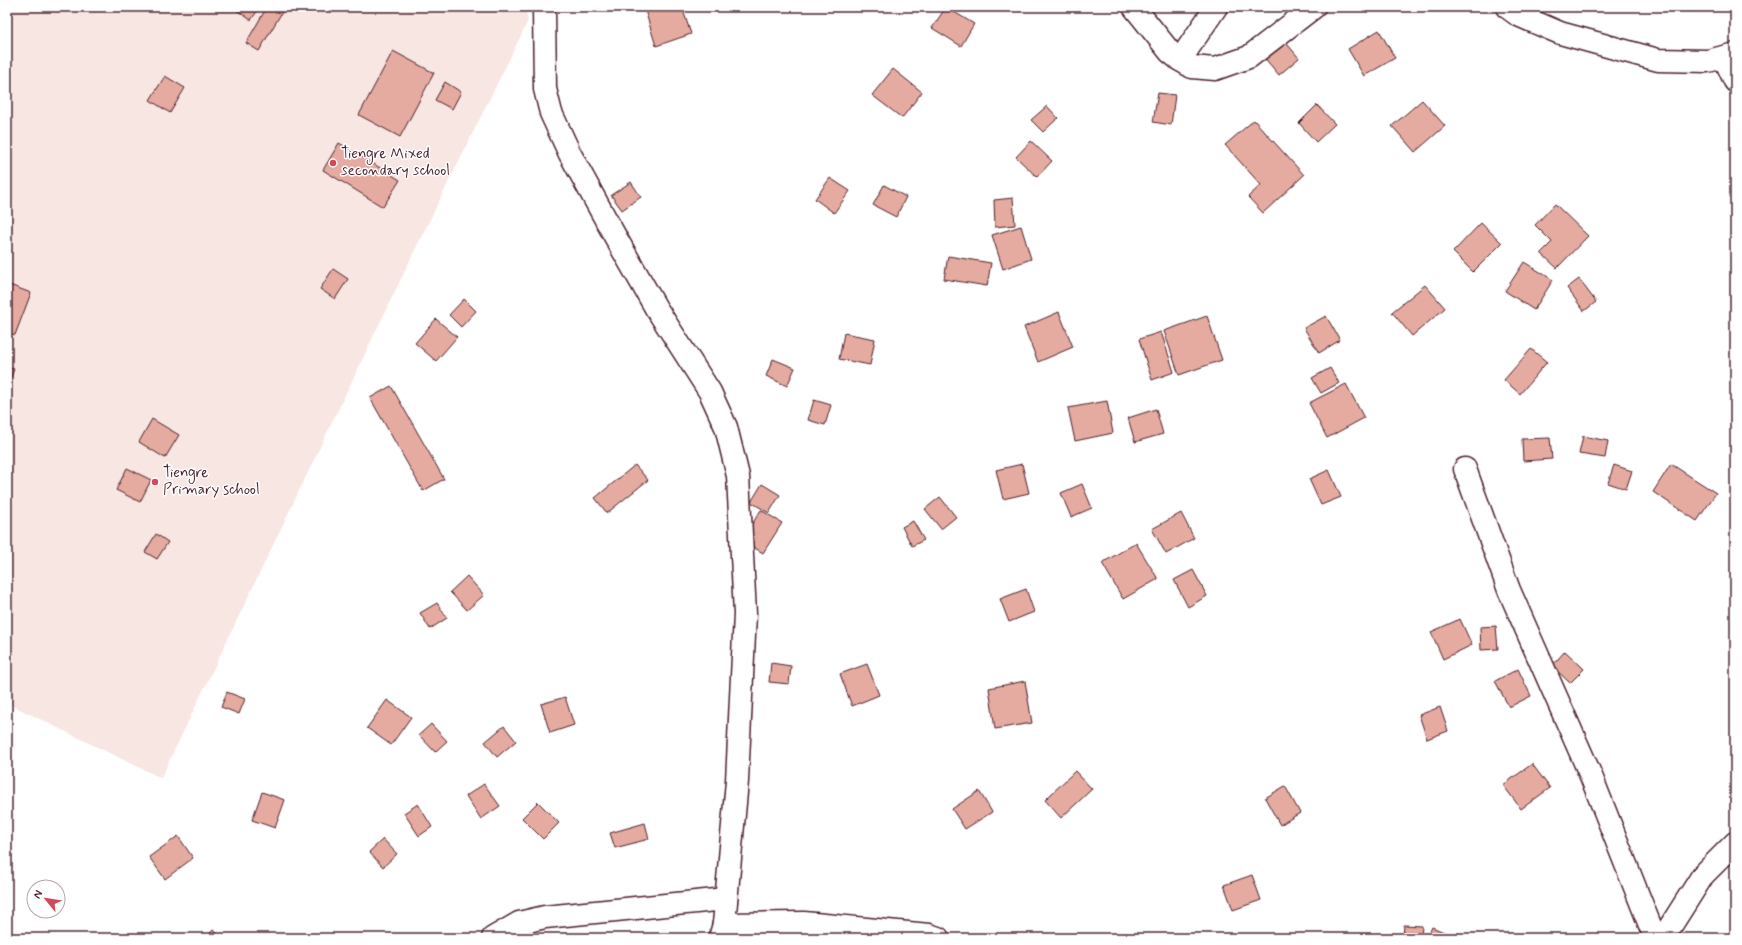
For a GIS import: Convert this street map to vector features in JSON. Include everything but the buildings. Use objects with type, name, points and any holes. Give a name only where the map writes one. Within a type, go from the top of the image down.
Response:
[{"type":"street","points":[[544,7],[544,89],[551,114],[570,154],[656,308],[710,392],[726,427],[738,476],[745,614],[736,781],[722,931],[804,923],[928,935],[938,938]]},
{"type":"street","points":[[1134,7],[1170,52],[1180,60],[1192,67],[1215,69],[1249,57],[1314,7]]},
{"type":"street","points":[[1180,60],[1216,7]]},
{"type":"street","points":[[1507,7],[1518,15],[1560,33],[1658,60],[1708,61],[1729,55],[1735,81]]},
{"type":"street","points":[[1465,469],[1509,590],[1591,776],[1655,938]]},
{"type":"street","points":[[1663,938],[1703,875],[1735,843]]},
{"type":"street","points":[[493,938],[519,923],[545,917],[726,899]]},
{"type":"shaded area","name":"Tiengre Primary school","points":[[7,7],[525,7],[528,21],[410,260],[161,778],[7,703]]},
{"type":"place","name":"Tiengre Mixed secondary school","points":[[333,163]]},
{"type":"place","name":"Tiengre Primary school","points":[[155,482]]}]
